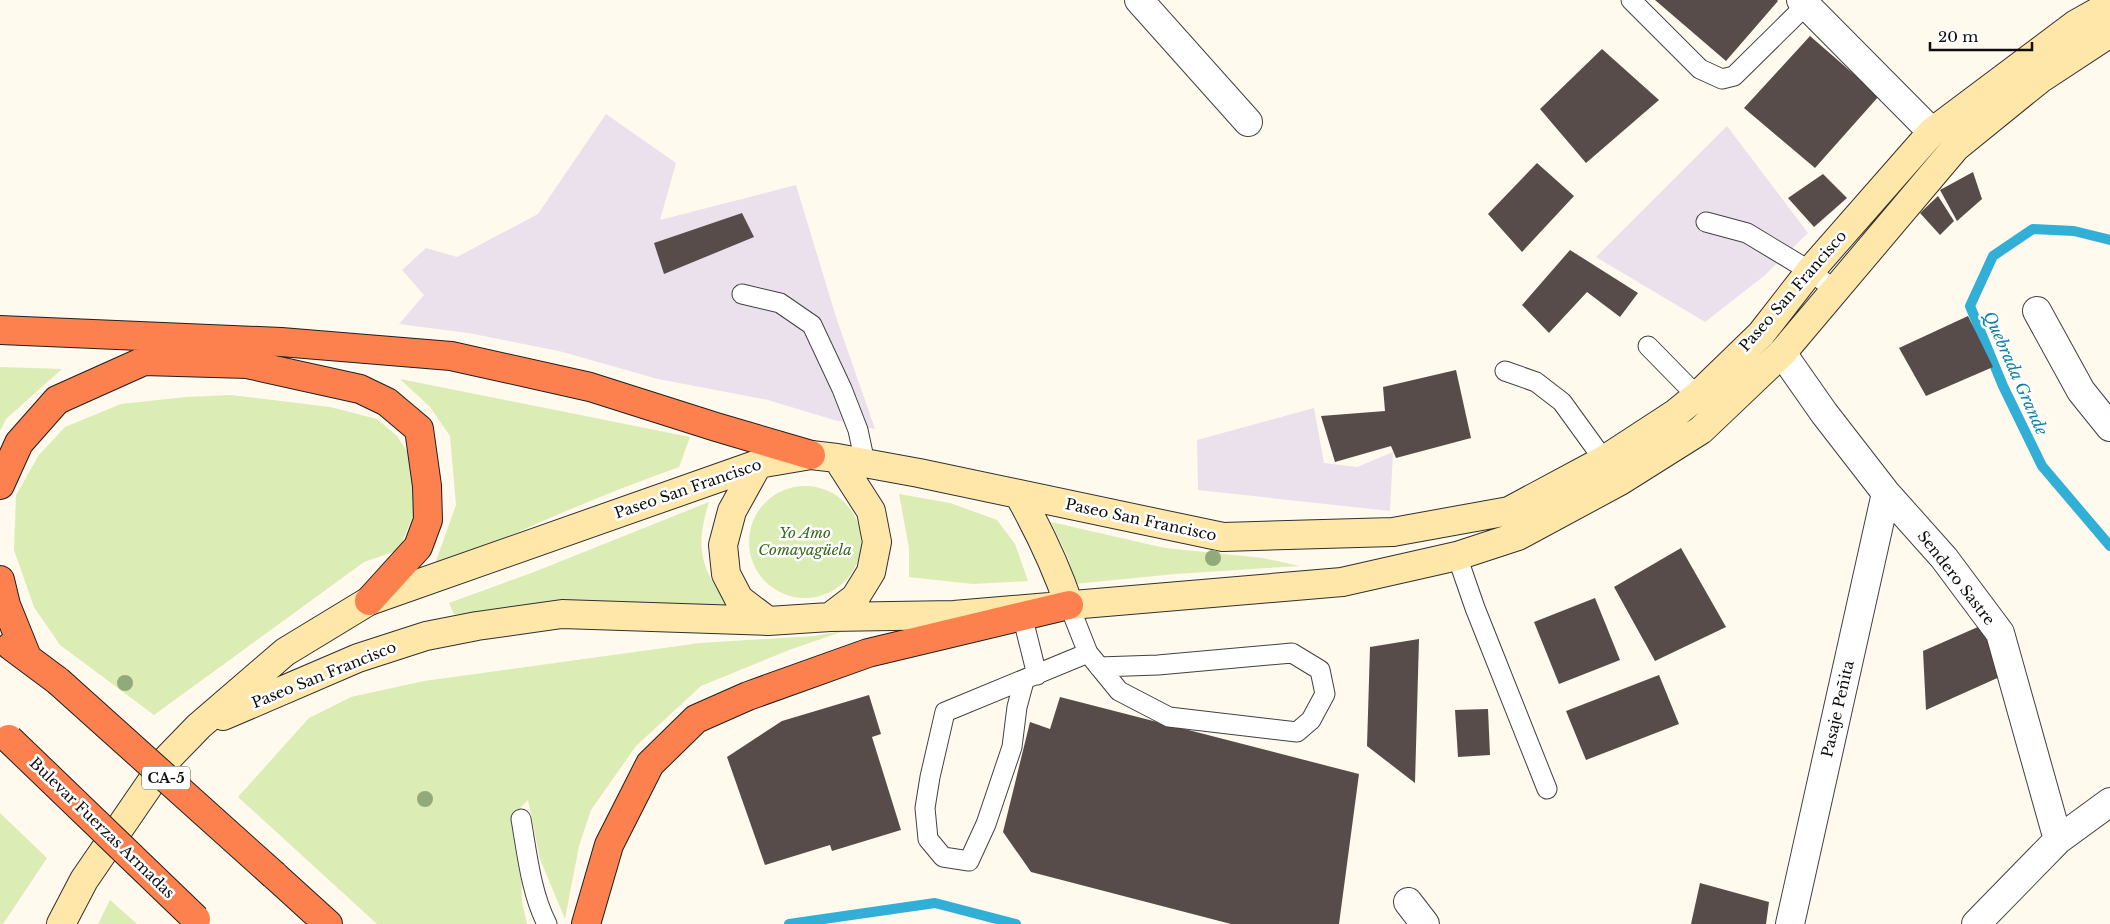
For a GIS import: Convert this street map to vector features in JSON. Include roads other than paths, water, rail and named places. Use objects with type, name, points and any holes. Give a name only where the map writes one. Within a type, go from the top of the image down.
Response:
[{"type":"highway","points":[[0,330],[280,342],[451,356],[590,387],[716,427],[824,456]]},
{"type":"highway","points":[[0,486],[19,443],[57,400],[144,361],[246,364],[360,389],[387,402],[419,429],[427,486],[428,520],[418,547],[369,601]]},
{"type":"highway","points":[[0,580],[6,605],[27,657]]},
{"type":"highway","points":[[586,924],[609,845],[650,764],[696,718],[748,696],[868,654],[1069,605]]},
{"type":"highway","name":"CA-5","points":[[0,639],[58,681],[328,924]]},
{"type":"highway","name":"Bulevar Fuerzas Armadas","points":[[5,736],[199,921]]},
{"type":"street","points":[[1138,0],[1248,122]]},
{"type":"street","points":[[1804,2],[1932,132]]},
{"type":"street","name":"Paseo San Francisco","points":[[62,924],[84,880],[168,759],[199,726],[286,652],[369,601],[758,464],[824,456],[1223,537],[1393,532],[1509,511],[1604,460],[1676,413],[1697,396],[1760,334],[1810,271],[1932,132],[2076,24],[2110,5]]},
{"type":"street","name":"Paseo San Francisco","points":[[199,726],[358,658],[426,636],[477,626],[562,614],[768,621],[830,617],[954,616],[1342,582],[1457,556],[1518,536],[1620,481],[1701,430],[1782,353],[1956,147],[2040,79],[2110,33]]},
{"type":"street","points":[[2037,310],[2081,391],[2110,427]]},
{"type":"street","name":"Sendero Sastre","points":[[1782,353],[1824,413],[1886,493],[1944,558],[2000,633],[2058,840]]},
{"type":"street","points":[[824,456],[871,511],[877,542],[871,572],[855,598],[830,617]]},
{"type":"street","points":[[758,464],[732,511],[723,545],[726,574],[739,599],[768,621]]},
{"type":"street","name":"Pasaje Peñita","points":[[1790,924],[1886,493]]},
{"type":"street","points":[[1019,495],[1042,537],[1057,570],[1069,605]]},
{"type":"street","points":[[1976,924],[2058,840],[2110,802]]},
{"type":"street","points":[[1408,902],[1426,924]]},
{"type":"lane","points":[[1631,0],[1700,69],[1722,79],[1734,76],[1804,2]]},
{"type":"lane","points":[[1706,222],[1747,233],[1810,271],[1835,290]]},
{"type":"lane","points":[[742,294],[780,303],[812,325],[842,389],[858,430],[865,463]]},
{"type":"lane","points":[[1648,346],[1697,396]]},
{"type":"lane","points":[[1504,372],[1536,382],[1562,402],[1604,460]]},
{"type":"lane","points":[[1457,556],[1547,789]]},
{"type":"lane","points":[[1022,616],[1031,678],[1018,707],[1012,747],[986,824],[969,861],[943,857],[928,839],[925,808],[944,712],[1031,678],[1093,660],[1158,665],[1292,653],[1320,670],[1325,694],[1311,720],[1296,732],[1169,717],[1119,691],[1093,660],[1069,605]]},
{"type":"lane","points":[[521,819],[529,864],[542,914],[547,924]]},
{"type":"waterway","name":"Quebrada Grande","points":[[2110,240],[2074,231],[2033,229],[1993,256],[1970,306],[2003,386],[2042,466],[2110,546]]},
{"type":"waterway","points":[[789,924],[935,903],[1016,924]]},
{"type":"park label","name":"Yo Amo Comayagüela","points":[[805,542]]}]
